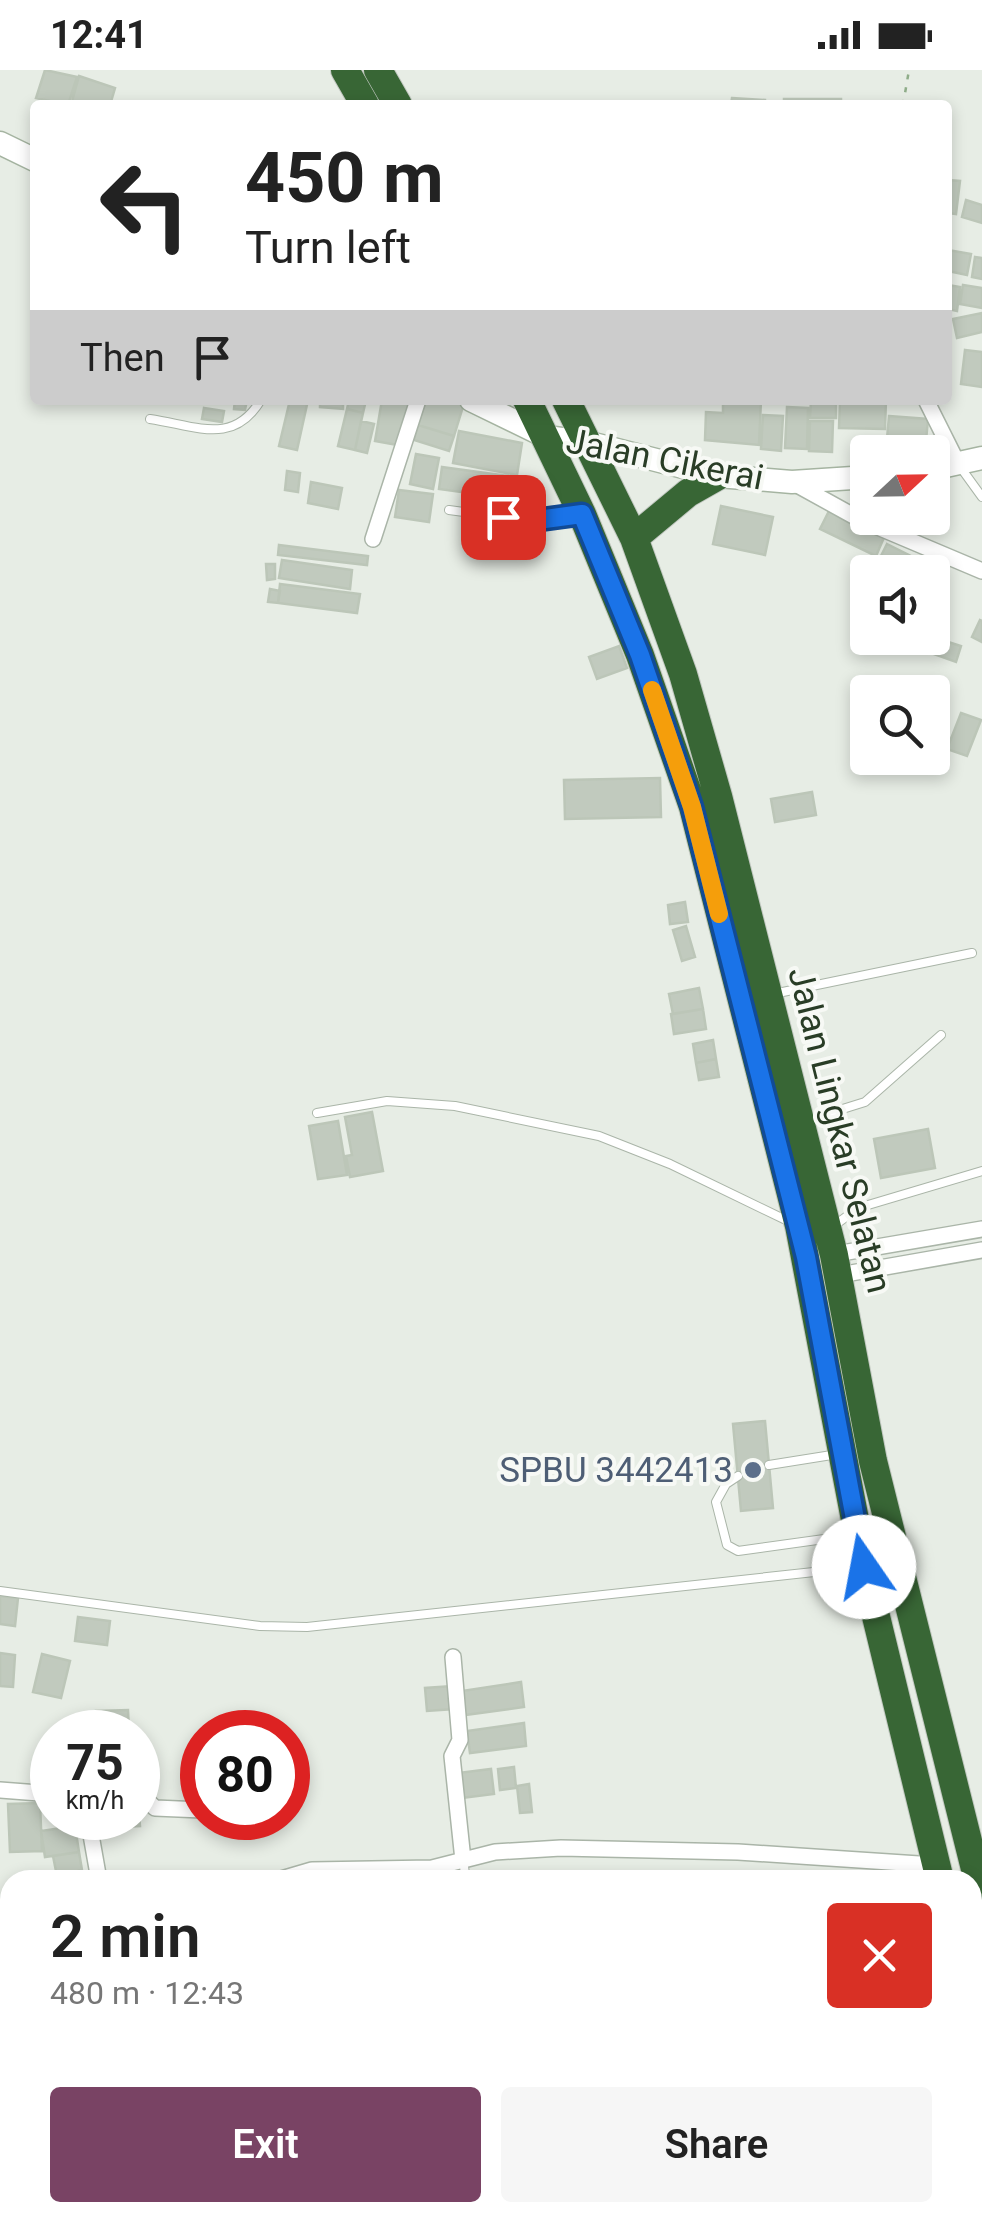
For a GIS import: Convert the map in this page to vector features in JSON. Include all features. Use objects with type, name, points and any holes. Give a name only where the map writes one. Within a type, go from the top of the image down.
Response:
[{"type":"highway","points":[[345,70],[362,100]]},
{"type":"highway","points":[[378,70],[395,100]]},
{"type":"highway","name":"Jalan Lingkar Selatan","points":[[530,405],[582,514],[640,655],[692,807],[799,1226],[840,1454],[936,1870]]},
{"type":"highway","name":"Jalan Lingkar Selatan","points":[[569,405],[634,538],[683,674],[834,1254],[873,1461],[976,1870]]},
{"type":"highway","points":[[634,538],[688,493],[718,476]]},
{"type":"street","points":[[0,143],[30,158]]},
{"type":"street","points":[[373,538],[416,405]]},
{"type":"street","name":"Jalan Cikerai","points":[[481,405],[547,437],[590,443],[718,476],[792,482],[850,478]]},
{"type":"street","points":[[928,405],[958,464]]},
{"type":"street","points":[[950,466],[982,458]]},
{"type":"street","points":[[792,482],[818,500],[982,571]]},
{"type":"street","points":[[806,1261],[982,1229]]},
{"type":"street","points":[[806,1261],[834,1254],[982,1250]]},
{"type":"street","points":[[453,1657],[460,1740],[452,1756],[464,1860]]},
{"type":"street","points":[[0,1790],[30,1792]]},
{"type":"street","points":[[92,1840],[97,1870]]},
{"type":"street","points":[[312,1870],[432,1868],[495,1852],[561,1848],[738,1852],[916,1870]]},
{"type":"lane","points":[[150,420],[230,430],[249,420],[257,405]]},
{"type":"lane","points":[[958,464],[982,497]]},
{"type":"lane","points":[[448,510],[530,521],[582,514]]},
{"type":"lane","points":[[768,995],[972,952]]},
{"type":"lane","points":[[800,1122],[865,1102],[941,1035]]},
{"type":"lane","points":[[318,1113],[386,1101],[455,1106],[599,1136],[670,1164],[799,1226],[834,1254],[858,1208],[982,1172]]},
{"type":"lane","points":[[769,1465],[840,1454]]},
{"type":"lane","points":[[738,1476],[726,1484],[716,1502],[727,1545],[738,1551],[857,1534]]},
{"type":"lane","points":[[0,1591],[231,1622],[306,1626],[864,1567]]},
{"type":"lane","points":[[464,1860],[465,1870]]},
{"type":"path","points":[[904,100],[909,70]]},
{"type":"building","points":[[45,70],[77,77],[70,100],[36,98]]},
{"type":"building","points":[[79,76],[115,88],[111,100],[72,100]]},
{"type":"building","points":[[952,180],[960,181],[956,214],[952,214]]},
{"type":"building","points":[[966,200],[982,205],[982,223],[962,217]]},
{"type":"building","points":[[952,251],[971,254],[967,275],[952,272]]},
{"type":"building","points":[[975,257],[982,258],[982,279],[972,277]]},
{"type":"building","points":[[963,285],[982,288],[982,308],[960,304]]},
{"type":"building","points":[[952,286],[960,287],[957,311],[952,310]]},
{"type":"building","points":[[982,313],[982,332],[957,338],[953,319]]},
{"type":"building","points":[[965,350],[982,352],[982,387],[961,384]]},
{"type":"building","points":[[289,405],[307,405],[297,450],[279,446]]},
{"type":"building","points":[[343,405],[343,409],[320,407]]},
{"type":"building","points":[[348,405],[365,405],[363,413],[347,409]]},
{"type":"building","points":[[381,405],[410,405],[403,446],[375,441]]},
{"type":"building","points":[[424,405],[463,405],[454,436],[418,425]]},
{"type":"building","points":[[723,405],[761,405],[759,445],[705,440],[706,412],[723,413]]},
{"type":"building","points":[[811,405],[836,405],[836,418],[810,418]]},
{"type":"building","points":[[840,405],[886,405],[885,429],[839,428]]},
{"type":"building","points":[[787,407],[808,408],[807,449],[785,448]]},
{"type":"building","points":[[204,408],[224,411],[222,422],[202,419]]},
{"type":"building","points":[[347,409],[363,413],[355,450],[338,446]]},
{"type":"building","points":[[763,415],[783,416],[781,451],[761,449]]},
{"type":"building","points":[[889,416],[928,419],[927,435],[887,435]]},
{"type":"building","points":[[361,421],[374,424],[367,453],[355,450]]},
{"type":"building","points":[[810,421],[833,421],[832,452],[809,451]]},
{"type":"building","points":[[418,425],[454,436],[449,451],[414,440]]},
{"type":"building","points":[[459,431],[522,443],[517,475],[453,463]]},
{"type":"building","points":[[416,454],[439,458],[433,489],[410,484]]},
{"type":"building","points":[[442,467],[522,478],[519,500],[439,489]]},
{"type":"building","points":[[287,471],[300,473],[298,492],[285,490]]},
{"type":"building","points":[[311,482],[342,488],[338,509],[308,503]]},
{"type":"building","points":[[399,490],[433,494],[429,522],[395,517]]},
{"type":"building","points":[[721,506],[773,517],[765,555],[713,544]]},
{"type":"building","points":[[830,509],[850,518],[850,535],[885,535],[874,555],[820,529]]},
{"type":"building","points":[[496,525],[536,529],[534,556],[493,552]]},
{"type":"building","points":[[887,544],[909,555],[882,555]]},
{"type":"building","points":[[279,545],[368,556],[367,565],[278,555]]},
{"type":"building","points":[[282,560],[352,570],[350,589],[279,578]]},
{"type":"building","points":[[266,564],[275,564],[275,579],[267,580]]},
{"type":"building","points":[[280,584],[360,594],[357,613],[278,603]]},
{"type":"building","points":[[270,589],[280,591],[278,603],[268,602]]},
{"type":"building","points":[[982,621],[982,642],[972,637]]},
{"type":"building","points":[[950,642],[961,646],[956,662],[937,655],[950,655]]},
{"type":"building","points":[[619,646],[627,668],[597,679],[589,657]]},
{"type":"building","points":[[961,713],[981,720],[967,756],[950,750]]},
{"type":"building","points":[[660,778],[661,817],[565,819],[564,780]]},
{"type":"building","points":[[812,792],[816,815],[775,822],[771,799]]},
{"type":"building","points":[[685,902],[688,922],[670,924],[668,905]]},
{"type":"building","points":[[686,926],[695,957],[682,961],[673,930]]},
{"type":"building","points":[[699,988],[703,1009],[673,1014],[669,994]]},
{"type":"building","points":[[703,1009],[706,1029],[674,1034],[671,1014]]},
{"type":"building","points":[[713,1040],[716,1059],[696,1063],[693,1044]]},
{"type":"building","points":[[716,1059],[719,1077],[699,1080],[696,1063]]},
{"type":"building","points":[[372,1112],[383,1171],[350,1177],[346,1156],[352,1155],[345,1117]]},
{"type":"building","points":[[338,1121],[347,1175],[318,1179],[309,1126]]},
{"type":"building","points":[[928,1129],[935,1168],[881,1178],[874,1139]]},
{"type":"building","name":"SPBU 3442413","points":[[765,1421],[773,1508],[741,1511],[733,1424]]},
{"type":"building","points":[[0,1596],[18,1598],[15,1626],[0,1624]]},
{"type":"building","points":[[78,1617],[110,1621],[107,1645],[75,1641]]},
{"type":"building","points":[[0,1653],[15,1655],[13,1687],[0,1686]]},
{"type":"building","points":[[42,1654],[70,1661],[61,1698],[33,1692]]},
{"type":"building","points":[[521,1682],[524,1707],[465,1715],[462,1691]]},
{"type":"building","points":[[452,1686],[454,1709],[427,1711],[425,1688]]},
{"type":"building","points":[[524,1723],[526,1746],[470,1753],[467,1731]]},
{"type":"building","points":[[514,1767],[516,1788],[500,1790],[498,1769]]},
{"type":"building","points":[[491,1769],[494,1794],[461,1798],[458,1773]]},
{"type":"building","points":[[529,1784],[532,1812],[520,1813],[517,1786]]},
{"type":"building","points":[[30,1803],[30,1840],[42,1840],[42,1851],[10,1852],[8,1804]]},
{"type":"building","points":[[42,1840],[77,1840],[79,1852],[45,1857]]},
{"type":"building","points":[[79,1852],[82,1870],[56,1870],[53,1856]]},
{"type":"slow traffic","points":[[652,690],[692,807],[719,914]]},
{"type":"place","name":"SPBU 3442413","points":[[753,1470]]},
{"type":"route","points":[[503,517],[530,521],[582,514],[640,655],[692,807],[790,1190],[864,1567]]}]
